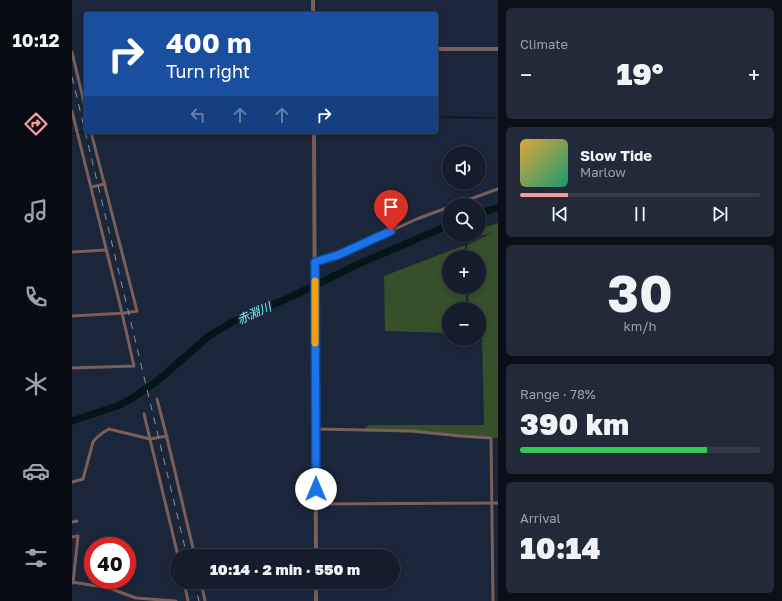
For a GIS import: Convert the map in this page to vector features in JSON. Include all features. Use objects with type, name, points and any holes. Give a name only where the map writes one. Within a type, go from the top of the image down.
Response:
[{"type":"street","points":[[313,0],[313,12]]},
{"type":"street","points":[[438,49],[498,49]]},
{"type":"street","points":[[72,52],[84,103]]},
{"type":"street","points":[[72,111],[134,366],[72,368]]},
{"type":"street","points":[[72,316],[126,314],[137,311],[92,134]]},
{"type":"street","points":[[314,134],[316,549]]},
{"type":"street","points":[[91,187],[105,184]]},
{"type":"street","points":[[473,198],[498,190]]},
{"type":"street","points":[[315,264],[417,219],[442,210]]},
{"type":"street","points":[[72,252],[106,250]]},
{"type":"street","points":[[157,399],[193,549]]},
{"type":"street","points":[[144,414],[176,549]]},
{"type":"street","points":[[316,429],[407,430],[491,438],[493,601]]},
{"type":"street","points":[[72,482],[83,479],[93,442],[103,432],[109,430],[150,439],[167,436]]},
{"type":"street","points":[[316,504],[498,503]]},
{"type":"street","points":[[72,522],[77,521]]},
{"type":"street","points":[[72,537],[78,536],[72,582],[109,588],[136,598],[176,601]]},
{"type":"street","points":[[185,589],[188,601]]},
{"type":"street","points":[[202,589],[205,601]]},
{"type":"street","points":[[316,589],[316,601]]},
{"type":"green space","points":[[498,223],[498,438],[364,430],[368,425],[484,425],[482,346],[486,346],[486,302],[469,302],[468,294],[486,294],[486,250],[467,250],[467,245],[473,242],[486,242],[486,236],[494,232],[486,234],[486,227]]},
{"type":"green space","points":[[465,245],[465,250],[452,250]]},
{"type":"green space","points":[[442,254],[442,294],[466,294],[466,302],[442,302],[442,333],[385,331],[384,276]]},
{"type":"waterway","points":[[438,117],[498,118]]},
{"type":"waterway","points":[[72,134],[84,131]]},
{"type":"waterway","name":"赤淵川","points":[[486,211],[498,208]]},
{"type":"waterway","name":"赤淵川","points":[[72,421],[117,406],[131,399],[156,382],[209,336],[232,322],[293,296],[354,266],[442,228]]},
{"type":"railway","points":[[72,77],[84,127]]},
{"type":"railway","points":[[86,134],[185,549]]},
{"type":"railway","points":[[196,589],[199,601]]},
{"type":"slow traffic","points":[[315,281],[315,343]]},
{"type":"route","points":[[316,489],[315,262],[338,255],[391,231]]}]
